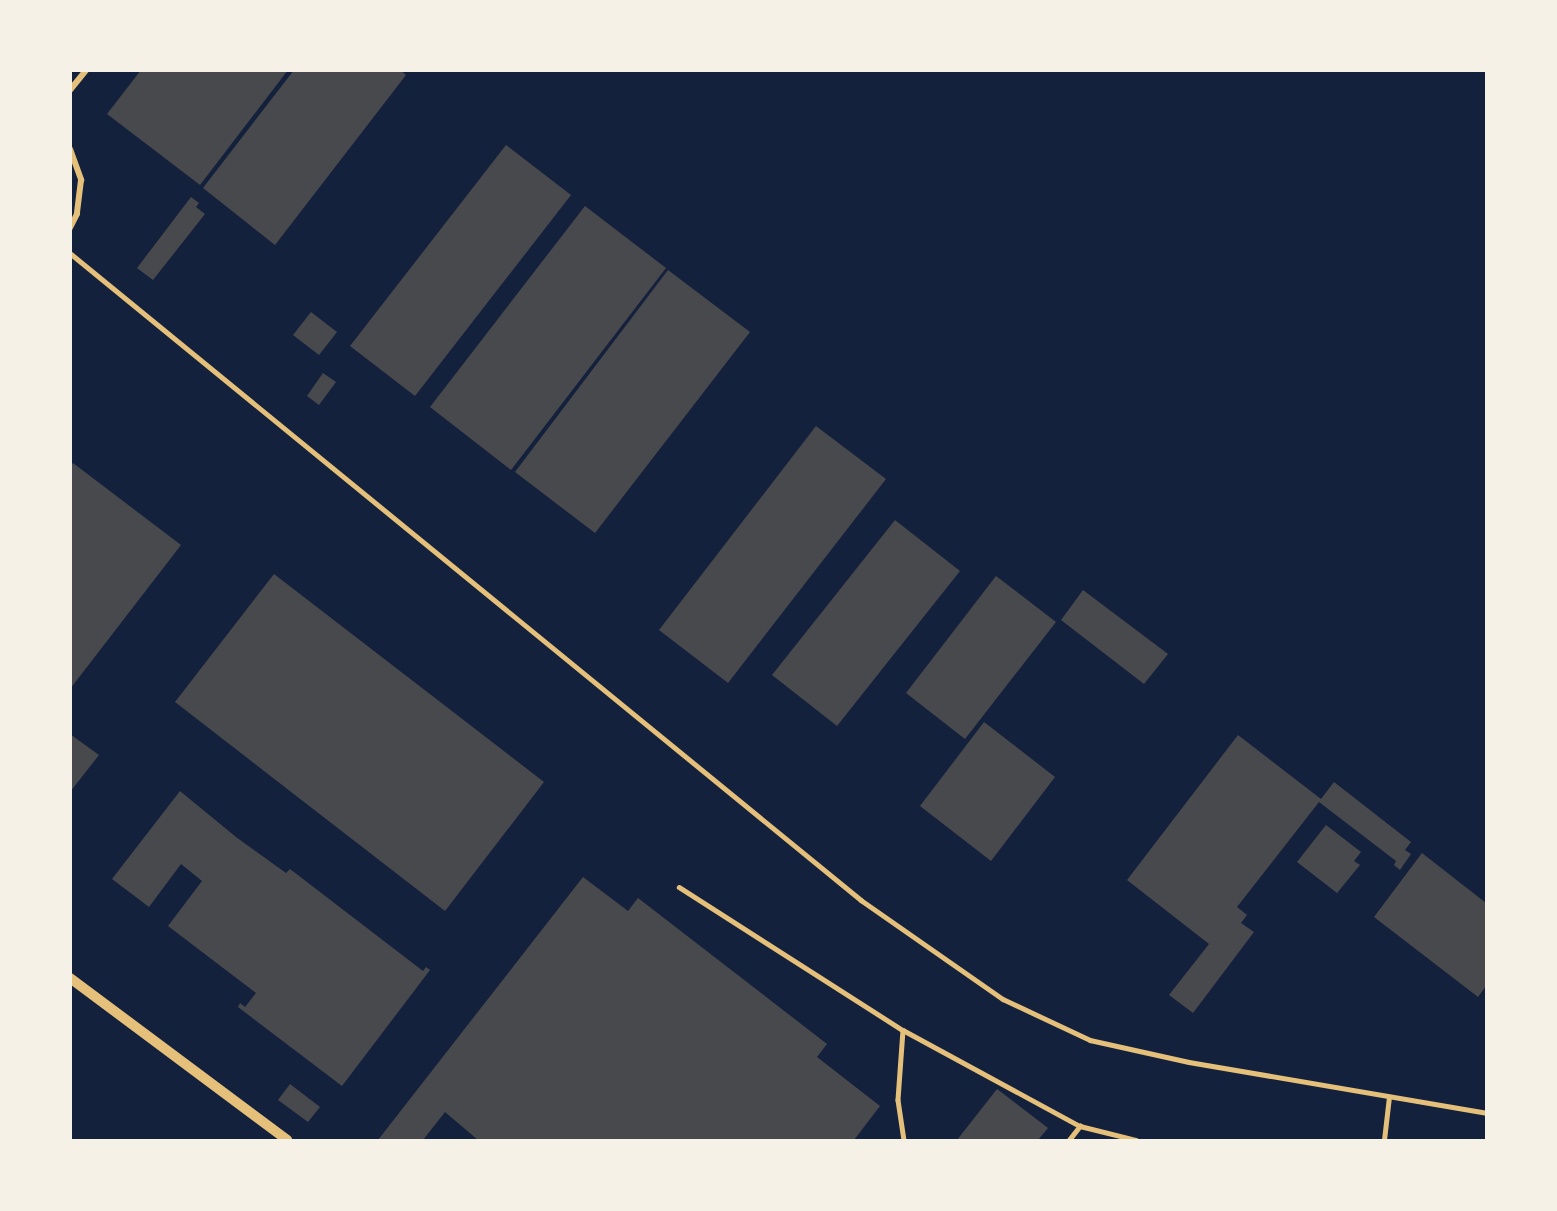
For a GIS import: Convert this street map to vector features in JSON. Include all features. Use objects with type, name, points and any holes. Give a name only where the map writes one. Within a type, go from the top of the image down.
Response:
[{"type":"street","points":[[70,90],[86,70]]},
{"type":"street","points":[[70,149],[81,180],[77,214],[70,228]]},
{"type":"street","points":[[70,978],[287,1140]]},
{"type":"lane","points":[[70,253],[861,900],[1003,999],[1090,1040],[1189,1062],[1486,1113]]},
{"type":"lane","points":[[679,887],[903,1030],[1080,1126],[1136,1140]]},
{"type":"lane","points":[[903,1030],[898,1100],[904,1140]]},
{"type":"lane","points":[[1384,1140],[1389,1097]]},
{"type":"lane","points":[[1069,1140],[1080,1126]]},
{"type":"building","points":[[141,70],[288,70],[200,185],[107,114]]},
{"type":"building","points":[[294,70],[400,70],[406,75],[275,245],[203,188]]},
{"type":"building","points":[[506,145],[571,195],[415,396],[350,346]]},
{"type":"building","points":[[191,197],[199,203],[196,207],[205,214],[153,280],[137,268]]},
{"type":"building","points":[[585,206],[666,268],[511,470],[430,407]]},
{"type":"building","points":[[668,270],[750,332],[595,533],[515,472]]},
{"type":"building","points":[[311,312],[337,332],[319,355],[293,335]]},
{"type":"building","points":[[323,373],[336,382],[319,405],[307,396]]},
{"type":"building","points":[[816,426],[886,479],[728,683],[659,630]]},
{"type":"building","points":[[73,463],[181,545],[70,689],[70,467]]},
{"type":"building","points":[[895,520],[960,571],[837,726],[772,675]]},
{"type":"building","points":[[274,574],[544,782],[445,911],[175,702]]},
{"type":"building","points":[[996,576],[1056,622],[965,739],[906,693]]},
{"type":"building","points":[[1083,590],[1168,654],[1144,684],[1061,620]]},
{"type":"building","points":[[984,722],[1055,777],[991,861],[920,806]]},
{"type":"building","points":[[70,734],[99,755],[70,792]]},
{"type":"building","points":[[1238,735],[1321,799],[1334,782],[1411,842],[1405,850],[1411,854],[1400,870],[1394,865],[1396,861],[1319,802],[1237,907],[1247,915],[1241,923],[1254,932],[1193,1013],[1169,995],[1209,944],[1127,880]]},
{"type":"building","points":[[180,791],[236,837],[286,873],[290,869],[423,971],[426,967],[430,970],[342,1086],[238,1007],[240,1003],[245,1007],[256,993],[168,926],[202,881],[181,864],[149,907],[112,879]]},
{"type":"building","points":[[1326,825],[1361,852],[1354,861],[1360,865],[1337,893],[1297,862]]},
{"type":"building","points":[[1422,853],[1486,903],[1486,986],[1478,997],[1374,917]]},
{"type":"building","points":[[583,877],[628,911],[638,898],[827,1044],[817,1057],[880,1106],[854,1140],[478,1140],[445,1112],[423,1140],[378,1140]]},
{"type":"building","points":[[290,1084],[320,1107],[308,1122],[278,1100]]},
{"type":"building","points":[[997,1089],[1048,1128],[1038,1140],[957,1140]]}]
